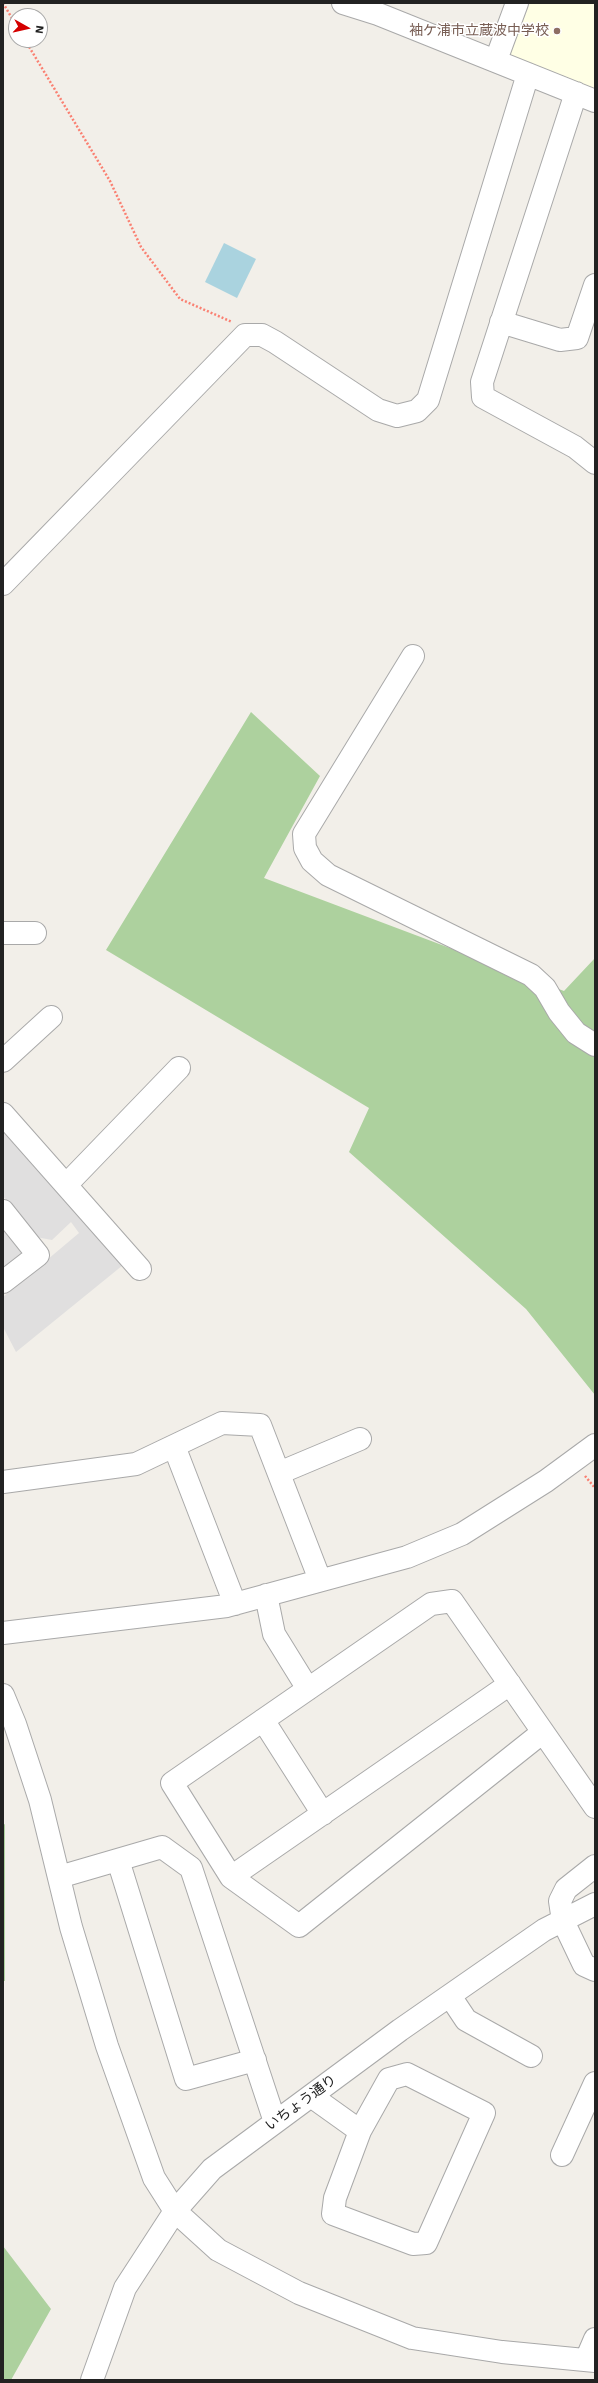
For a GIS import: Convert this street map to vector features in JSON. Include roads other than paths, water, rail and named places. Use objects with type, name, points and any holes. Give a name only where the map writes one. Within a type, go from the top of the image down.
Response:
[{"type":"street","points":[[343,3],[496,60],[585,97],[501,322],[482,382],[483,397],[575,447],[595,463]]},
{"type":"street","points":[[496,60],[517,3]]},
{"type":"street","points":[[3,584],[245,335],[262,336],[275,342],[378,410],[397,416],[417,411],[428,400],[528,74]]},
{"type":"street","points":[[501,322],[560,340],[577,338],[595,285]]},
{"type":"street","points":[[413,656],[304,834],[306,848],[312,861],[328,875],[531,975],[545,988],[559,1012],[576,1033],[595,1045]]},
{"type":"street","points":[[3,933],[35,933]]},
{"type":"street","points":[[3,1061],[51,1018]]},
{"type":"street","points":[[66,1185],[178,1068]]},
{"type":"street","points":[[3,1114],[140,1269]]},
{"type":"street","points":[[3,1211],[38,1255],[3,1282]]},
{"type":"street","points":[[3,1482],[136,1464],[222,1423],[260,1425],[320,1580]]},
{"type":"street","points":[[279,1473],[360,1439]]},
{"type":"street","points":[[3,1633],[235,1604],[407,1557],[462,1534],[546,1482],[595,1445]]},
{"type":"street","points":[[174,1446],[235,1604]]},
{"type":"street","points":[[266,1595],[274,1634],[308,1689]]},
{"type":"street","points":[[543,1732],[299,1926],[231,1877],[172,1783],[431,1604],[452,1601],[510,1684],[595,1807]]},
{"type":"street","points":[[231,1877],[510,1684]]},
{"type":"street","points":[[3,1695],[15,1724],[40,1800],[71,1927],[107,2046],[154,2178],[174,2211],[218,2250],[299,2293],[412,2338],[502,2352],[590,2360],[595,2339]]},
{"type":"street","points":[[263,1720],[323,1814]]},
{"type":"street","points":[[59,1877],[162,1847],[191,1868],[275,2122]]},
{"type":"street","points":[[118,1860],[186,2079],[255,2060]]},
{"type":"street","points":[[595,1866],[566,1889],[560,1901],[563,1921],[584,1965],[595,1970]]},
{"type":"street","name":"いちょう通り","points":[[92,2380],[125,2288],[174,2211],[212,2168],[544,1930],[595,1904]]},
{"type":"street","points":[[450,1996],[466,2020],[531,2056]]},
{"type":"street","points":[[407,2074],[484,2113],[426,2243],[413,2244],[333,2214],[335,2198],[360,2131],[389,2079],[407,2074]]},
{"type":"street","points":[[562,2155],[595,2083]]},
{"type":"street","points":[[311,2096],[360,2131]]},
{"type":"water","points":[[224,243],[256,259],[237,298],[205,282]]},
{"type":"place","name":"袖ケ浦市立蔵波中学校","points":[[557,31]]}]
